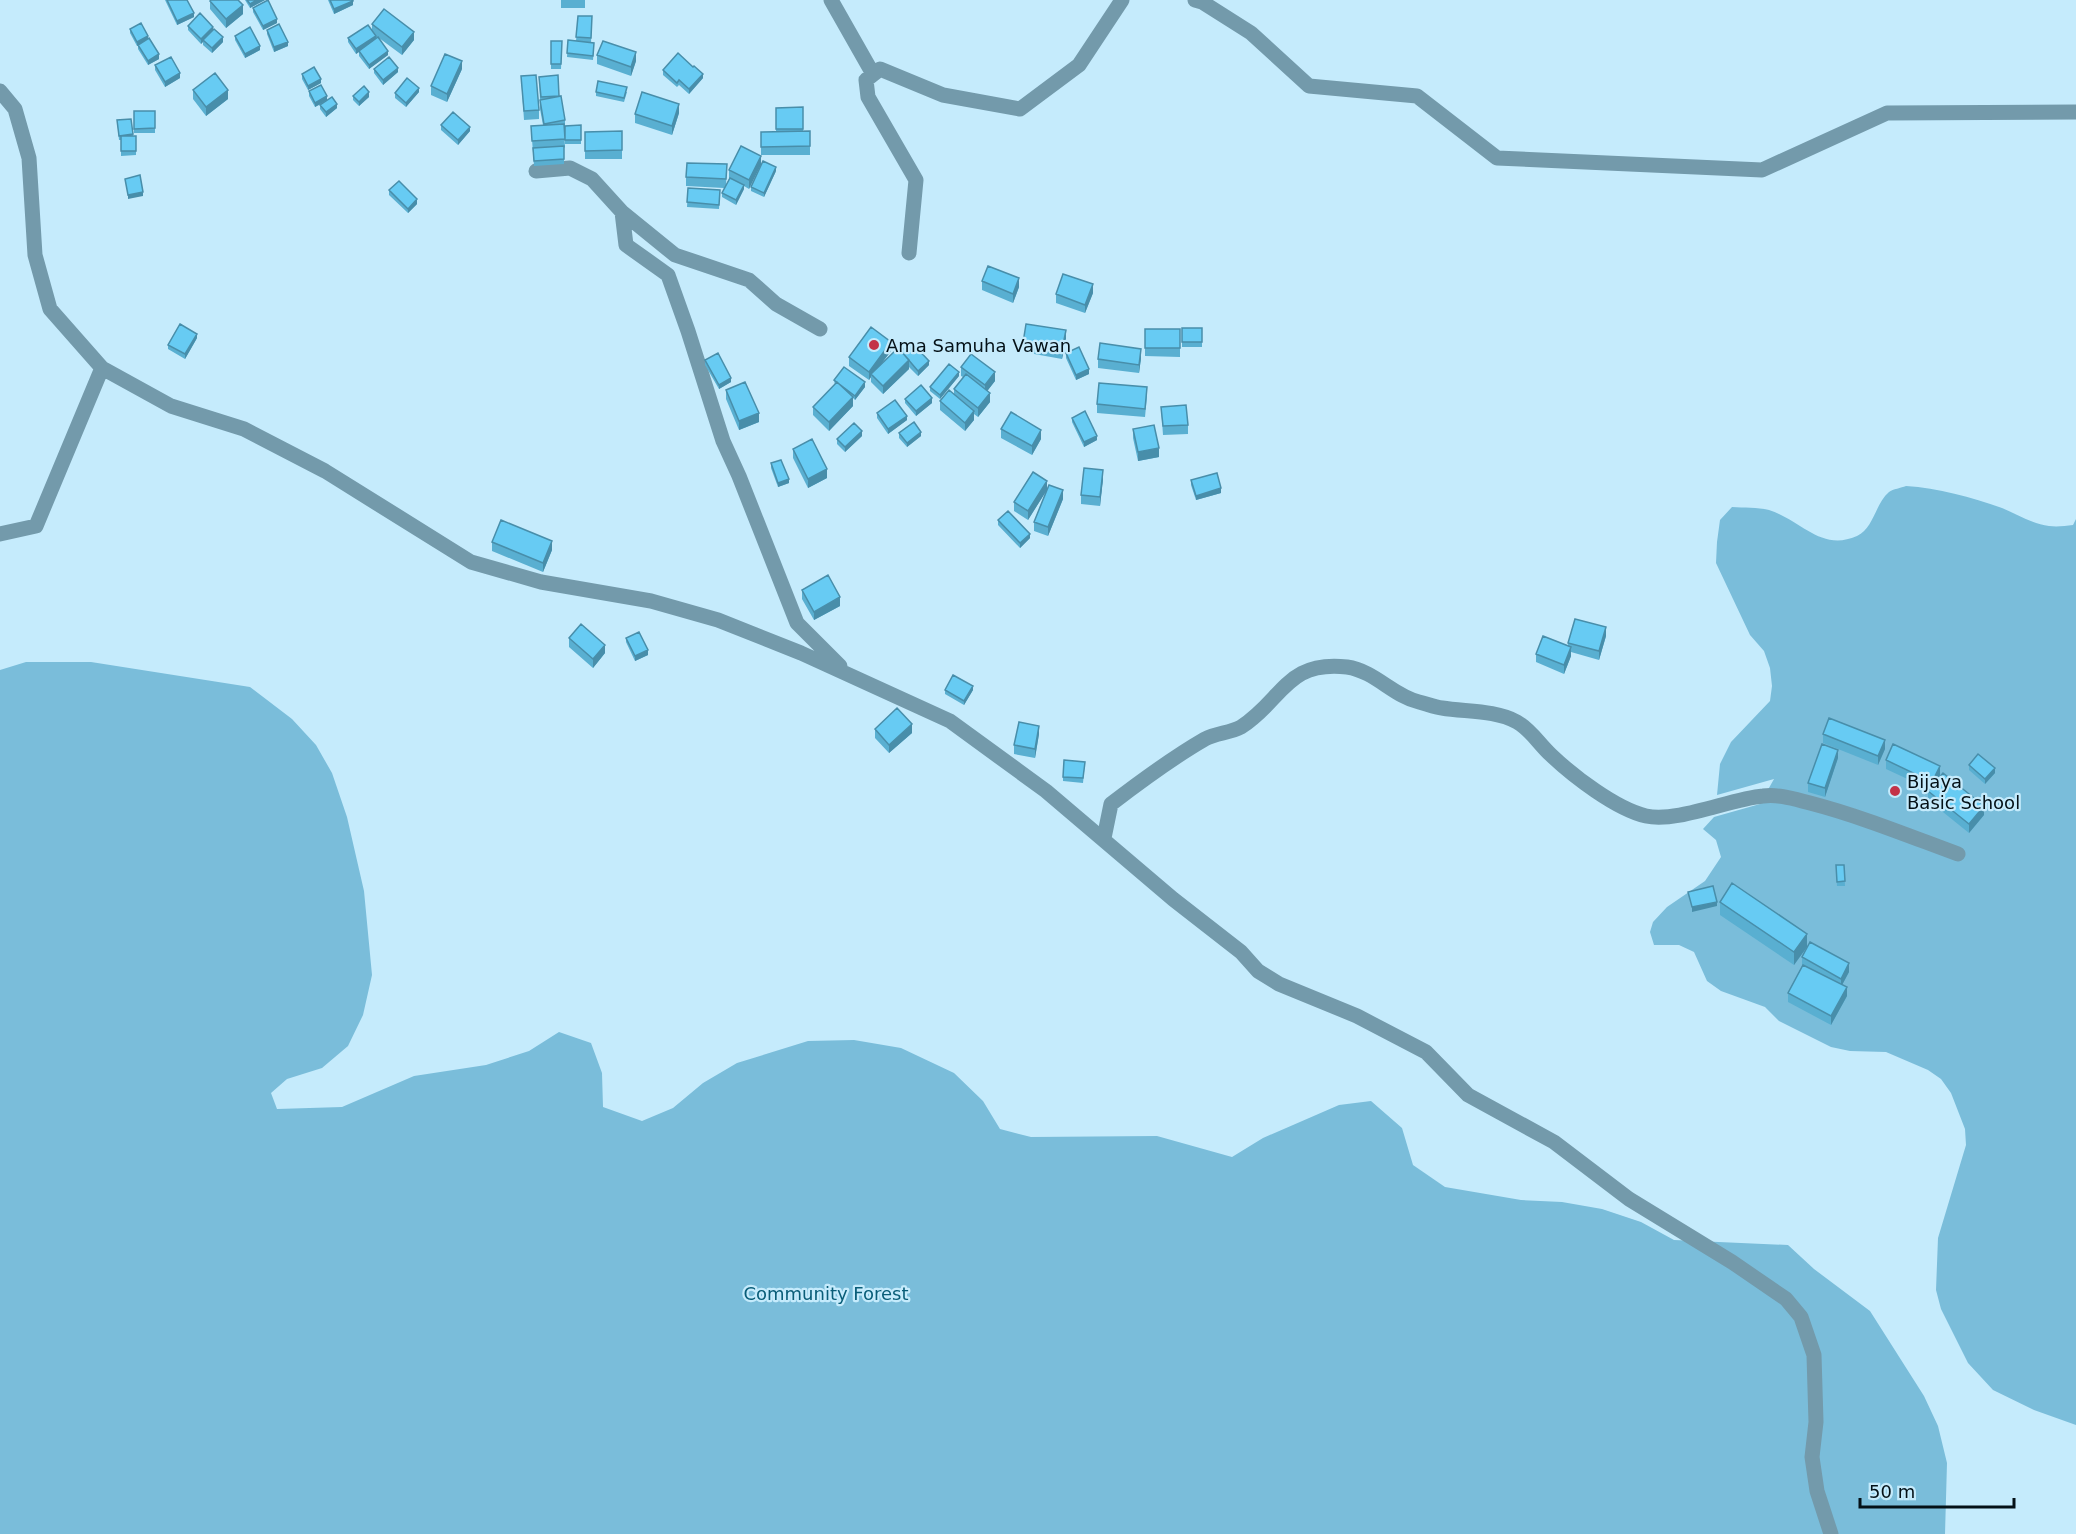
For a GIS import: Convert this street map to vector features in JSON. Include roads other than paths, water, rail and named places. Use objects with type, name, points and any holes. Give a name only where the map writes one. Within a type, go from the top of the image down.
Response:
[{"type":"street","points":[[831,0],[873,74]]},
{"type":"street","points":[[909,253],[916,180],[868,97],[866,80],[880,69],[943,95],[1020,109],[1078,65],[1122,0]]},
{"type":"street","points":[[1195,0],[1202,2],[1251,33],[1309,86],[1417,96],[1497,158],[1762,170],[1887,113],[2076,112]]},
{"type":"street","points":[[0,91],[15,109],[29,158],[35,255],[50,309],[102,368],[171,406],[244,429],[325,471],[471,562],[541,582],[651,601],[718,620],[801,653],[950,721],[1046,790],[1173,899],[1241,952],[1258,971],[1279,984],[1357,1016],[1426,1052],[1468,1095],[1554,1142],[1629,1199],[1732,1262],[1786,1299],[1801,1317],[1814,1354],[1816,1422],[1812,1458],[1817,1491],[1831,1534]]},
{"type":"street","points":[[536,171],[570,168],[592,179],[622,212],[675,255],[749,280],[776,304],[820,329]]},
{"type":"street","points":[[622,212],[626,245],[668,275],[723,441],[797,623],[849,675]]},
{"type":"street","points":[[0,534],[36,526],[102,368]]},
{"type":"street","points":[[1104,838],[1111,804],[1172,759],[1208,737],[1236,730],[1251,720],[1290,680],[1307,670],[1322,667],[1364,671],[1408,699],[1442,708],[1479,711],[1515,721],[1529,731],[1541,746],[1571,774],[1622,805],[1647,816],[1670,817],[1763,795],[1783,796],[1833,809],[1958,854]]},
{"type":"place","name":"Ama Samuha Vawan","points":[[874,345]]},
{"type":"place","name":"Bijaya Basic School","points":[[1895,791]]},
{"type":"park label","name":"Community Forest","points":[[826,1293]]}]
